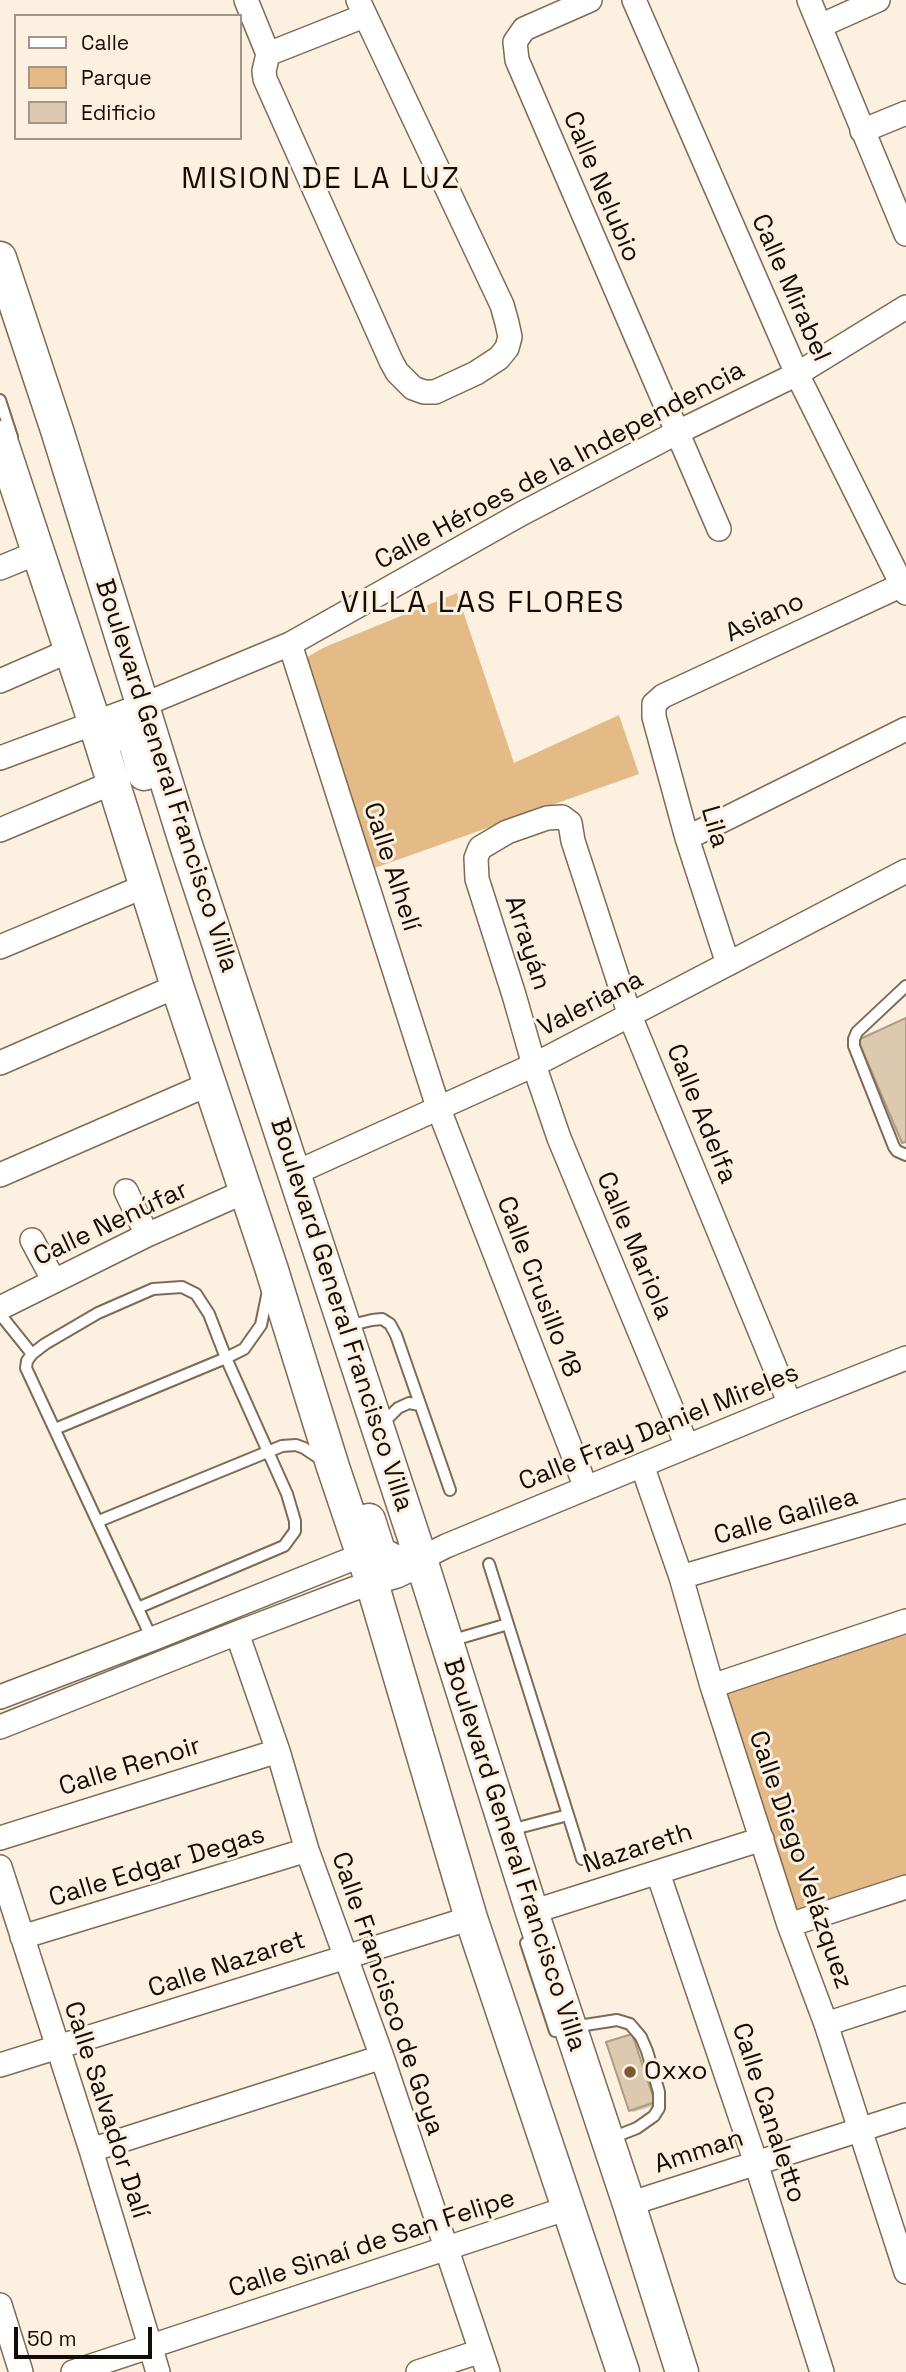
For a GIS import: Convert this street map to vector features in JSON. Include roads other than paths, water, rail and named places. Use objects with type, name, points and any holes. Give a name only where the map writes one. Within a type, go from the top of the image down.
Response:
[{"type":"main road","name":"Boulevard General Francisco Villa","points":[[0,258],[57,430],[117,712],[112,783],[145,886],[184,983],[209,1084],[255,1201],[271,1267],[304,1361],[333,1467],[399,1562],[446,1643],[506,1832],[527,1922],[564,2034],[607,2139],[682,2372]]},
{"type":"main road","name":"Boulevard General Francisco Villa","points":[[1,445],[71,650],[117,712],[186,845],[379,1428],[399,1562],[471,1918],[623,2372]]},
{"type":"main road","points":[[117,712],[122,730],[135,743],[155,811],[165,829],[186,845]]},
{"type":"main road","points":[[304,1361],[320,1382],[399,1562]]},
{"type":"street","points":[[246,0],[268,54],[265,79],[397,372],[412,388],[435,392],[492,363],[507,348],[510,337],[502,305],[361,8],[268,54]]},
{"type":"street","name":"Calle Nelubio","points":[[590,0],[524,29],[518,35],[514,50],[719,530]]},
{"type":"street","name":"Calle Mirabel","points":[[634,0],[797,374],[904,589]]},
{"type":"street","points":[[809,0],[906,233]]},
{"type":"street","points":[[820,26],[878,0]]},
{"type":"street","points":[[862,131],[906,113]]},
{"type":"street","name":"Calle Héroes de la Independencia","points":[[0,758],[290,644],[509,521],[676,433],[797,374],[906,307]]},
{"type":"street","points":[[0,568],[39,552]]},
{"type":"street","name":"Asiano","points":[[653,704],[663,696],[904,589]]},
{"type":"street","name":"Calle Alhelí","points":[[290,644],[438,1107]]},
{"type":"street","points":[[0,681],[71,650]]},
{"type":"street","name":"Lila","points":[[653,704],[687,838],[728,964]]},
{"type":"street","points":[[687,838],[906,729]]},
{"type":"street","points":[[0,830],[112,783]]},
{"type":"street","name":"Calle Adelfa","points":[[477,878],[476,858],[480,848],[507,832],[547,818],[562,817],[570,823],[573,841],[630,1016],[790,1404]]},
{"type":"street","name":"Valeriana","points":[[295,1173],[534,1065],[906,871]]},
{"type":"street","name":"Arrayán","points":[[477,878],[534,1065]]},
{"type":"street","points":[[0,947],[145,886]]},
{"type":"street","points":[[0,1063],[184,983]]},
{"type":"street","name":"Calle Mariola","points":[[534,1065],[559,1138],[687,1446]]},
{"type":"street","points":[[0,1175],[209,1084]]},
{"type":"street","name":"Calle Crusillo 18","points":[[438,1107],[586,1488]]},
{"type":"street","points":[[126,1191],[147,1235]]},
{"type":"street","name":"Calle Nenúfar","points":[[0,1308],[147,1235],[255,1201]]},
{"type":"street","points":[[32,1240],[54,1281]]},
{"type":"street","name":"Calle Fray Daniel Mireles","points":[[0,1727],[237,1633],[399,1562],[906,1358]]},
{"type":"street","name":"Calle Diego Velázquez","points":[[642,1465],[681,1577],[712,1686],[789,1925],[900,2235],[906,2272]]},
{"type":"street","name":"Calle Galilea","points":[[681,1577],[906,1511]]},
{"type":"street","name":"Calle Fray Daniel Mireles","points":[[0,1697],[152,1639],[399,1562]]},
{"type":"street","points":[[712,1686],[906,1621]]},
{"type":"street","name":"Calle Francisco de Goya","points":[[237,1633],[278,1751],[307,1850],[382,2057],[484,2361]]},
{"type":"street","name":"Calle Renoir","points":[[0,1838],[278,1751]]},
{"type":"street","name":"Nazareth","points":[[527,1922],[657,1873],[762,1839]]},
{"type":"street","name":"Calle Edgar Degas","points":[[22,1937],[307,1850]]},
{"type":"street","name":"Calle Salvador Dalí","points":[[0,1867],[91,2150],[158,2372]]},
{"type":"street","name":"Calle Canaletto","points":[[657,1873],[756,2163],[822,2372]]},
{"type":"street","points":[[789,1925],[906,1886]]},
{"type":"street","name":"Calle Nazaret","points":[[0,2065],[471,1918]]},
{"type":"street","points":[[826,2024],[906,1998]]},
{"type":"street","points":[[91,2150],[382,2057]]},
{"type":"street","name":"Amman","points":[[629,2204],[906,2115]]},
{"type":"street","name":"Calle Sinaí de San Felipe","points":[[73,2372],[568,2208]]},
{"type":"street","points":[[0,2305],[21,2372]]},
{"type":"street","points":[[418,2372],[484,2361]]},
{"type":"lane","points":[[0,296],[8,321]]},
{"type":"lane","points":[[0,400],[117,712],[154,789]]},
{"type":"lane","points":[[117,712],[184,983],[245,1152]]},
{"type":"lane","points":[[202,930],[286,1176],[399,1562],[451,1809]]},
{"type":"lane","points":[[906,986],[857,1032],[854,1046],[894,1147],[897,1152],[906,1155]]},
{"type":"lane","points":[[255,1201],[288,1299],[304,1361]]},
{"type":"lane","points":[[55,1429],[226,1359],[244,1349],[261,1325],[271,1267]]},
{"type":"lane","points":[[139,1607],[284,1546],[295,1531],[295,1521],[209,1314],[190,1289],[182,1287],[153,1289],[98,1313],[32,1354],[27,1361],[29,1375],[152,1639]]},
{"type":"lane","points":[[0,1314],[32,1354]]},
{"type":"lane","points":[[346,1327],[382,1319],[390,1324],[450,1490]]},
{"type":"lane","points":[[379,1428],[398,1408],[409,1404],[421,1405]]},
{"type":"lane","points":[[99,1521],[282,1446],[296,1445],[333,1467]]},
{"type":"lane","points":[[489,1564],[582,1859]]},
{"type":"lane","points":[[446,1643],[508,1624]]},
{"type":"lane","points":[[506,1832],[568,1815]]},
{"type":"lane","points":[[564,2034],[617,2020],[636,2029],[647,2052],[660,2092],[659,2108],[654,2116],[637,2129],[607,2139]]},
{"type":"lane","points":[[551,2121],[634,2372]]},
{"type":"place","name":"Oxxo","points":[[630,2072]]},
{"type":"district","name":"MISION DE LA LUZ","points":[[321,180]]},
{"type":"district","name":"VILLA LAS FLORES","points":[[483,604]]}]
